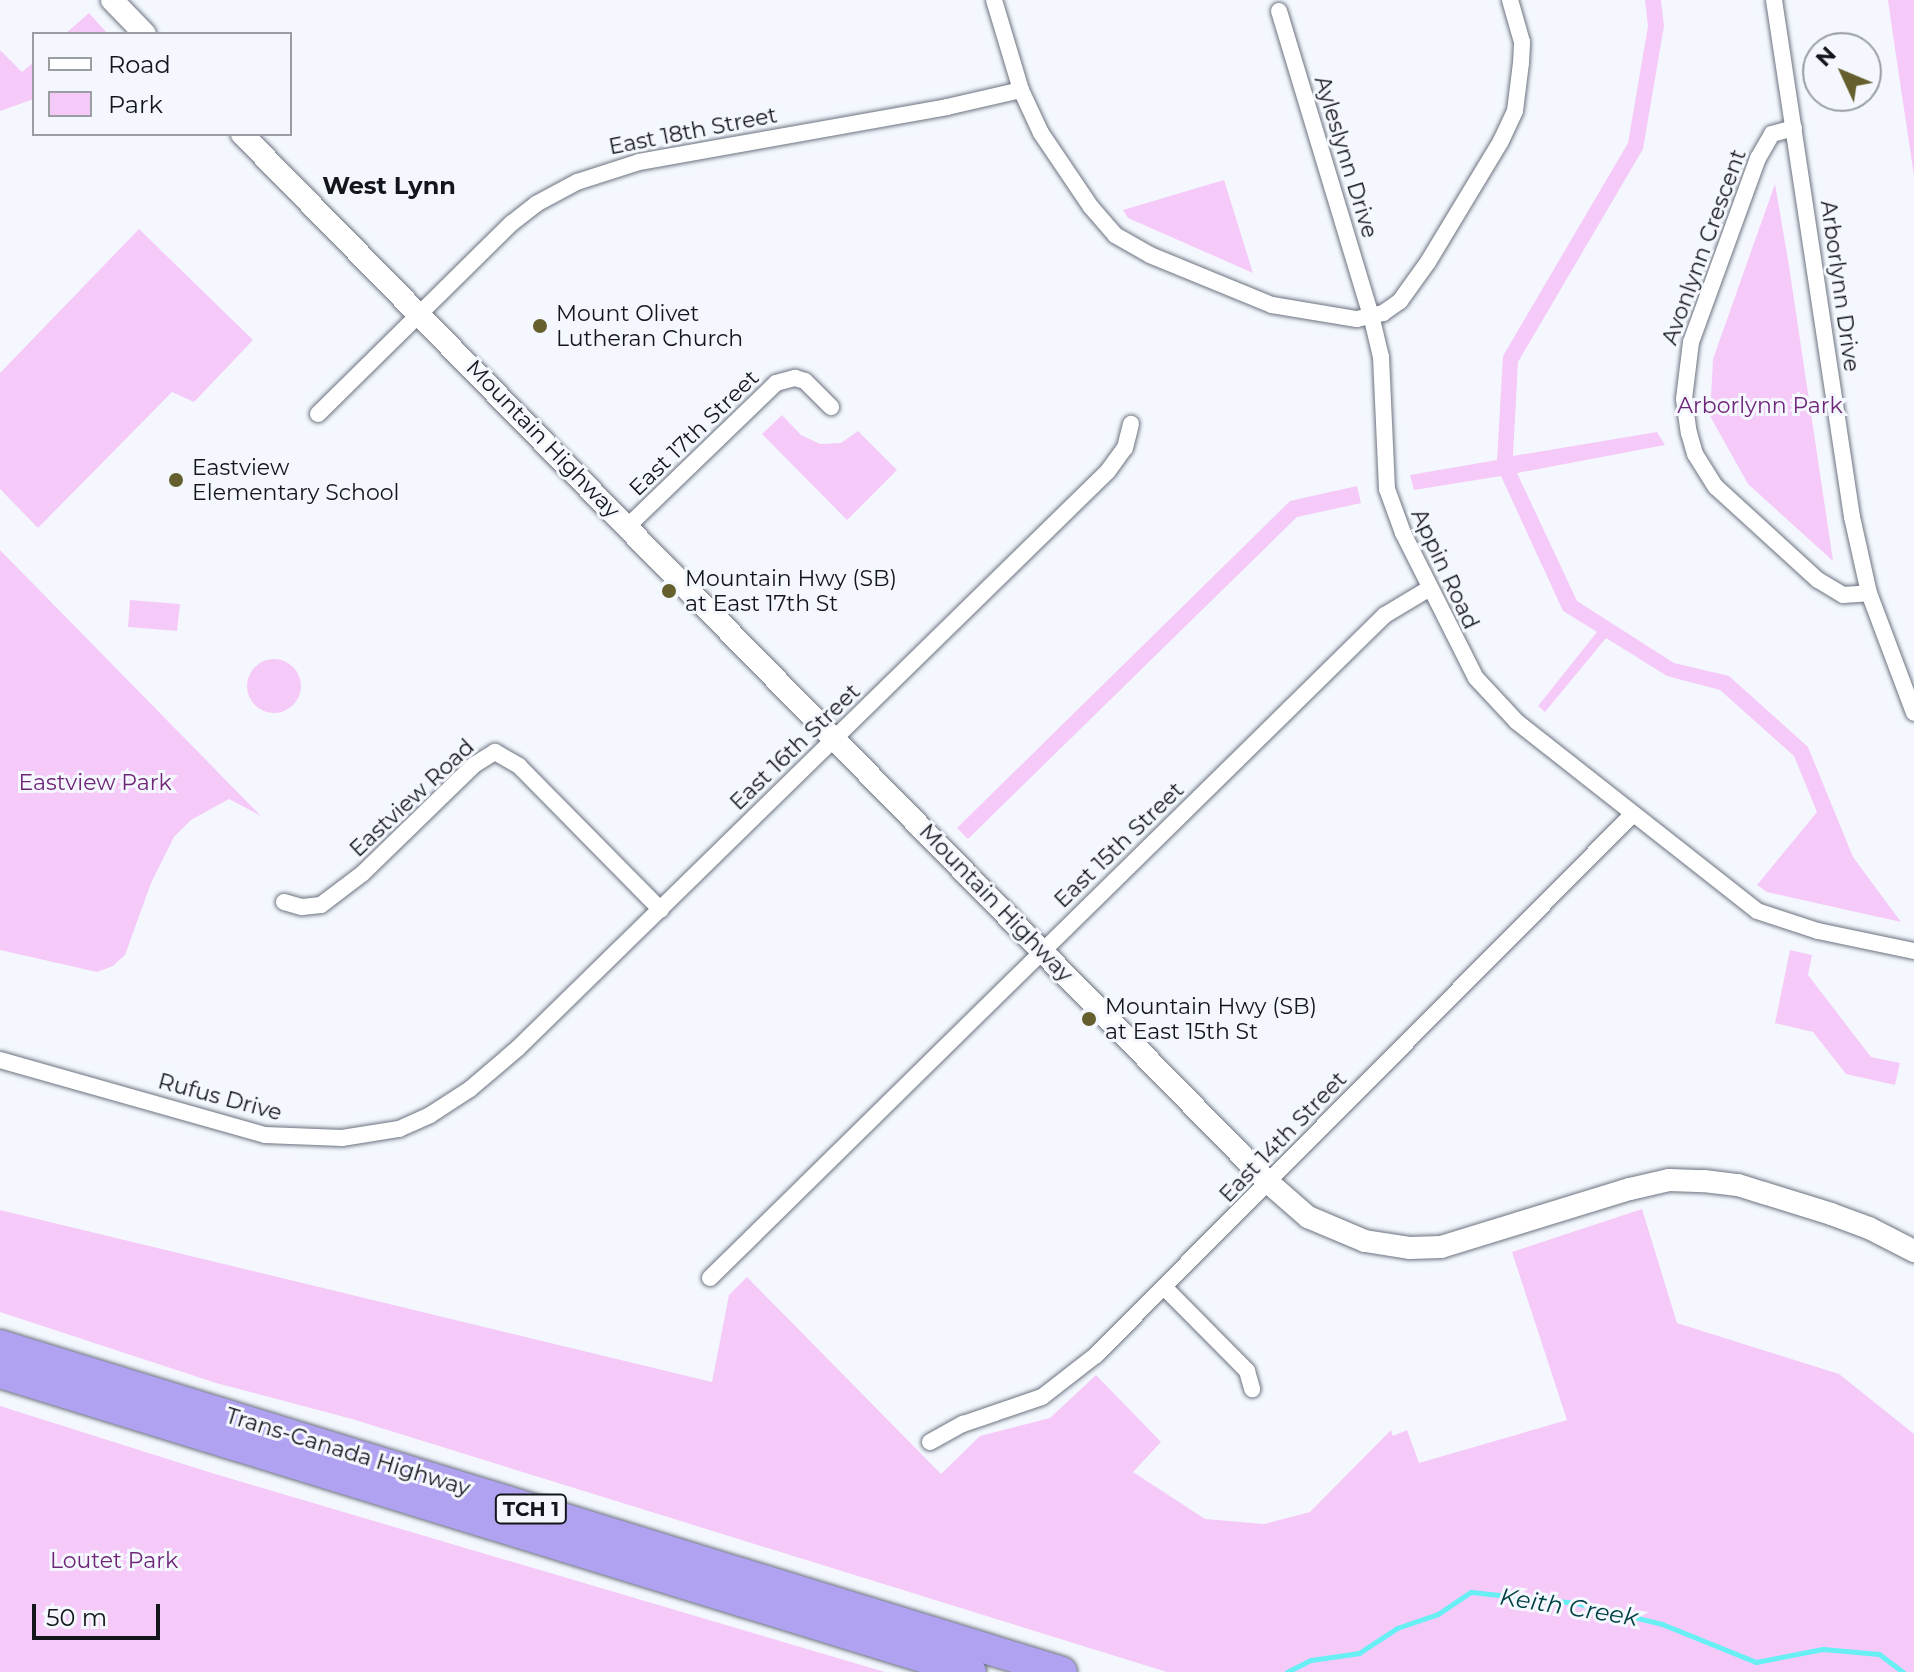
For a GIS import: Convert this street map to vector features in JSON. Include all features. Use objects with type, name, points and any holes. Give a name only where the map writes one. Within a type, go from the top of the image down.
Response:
[{"type":"highway","name":"Trans-Canada Highway","points":[[0,1345],[1062,1672]]},
{"type":"highway","name":"Trans-Canada Highway","points":[[0,1373],[971,1672]]},
{"type":"main road","points":[[112,0],[143,32]]},
{"type":"main road","name":"Mountain Highway","points":[[244,136],[1269,1183],[1308,1217],[1365,1241],[1410,1248],[1441,1247],[1669,1180],[1738,1185],[1869,1228],[1914,1251]]},
{"type":"street","points":[[994,0],[1021,90],[1041,133],[1091,207],[1115,235],[1150,255],[1272,305],[1357,319],[1383,313],[1400,301],[1428,262],[1501,141],[1515,111],[1522,42],[1510,0]]},
{"type":"street","name":"Arborlynn Drive","points":[[1774,0],[1852,517],[1869,593],[1914,713]]},
{"type":"street","name":"Ayleslynn Drive","points":[[1279,11],[1371,315]]},
{"type":"street","name":"East 18th Street","points":[[318,414],[512,223],[536,204],[608,169],[947,107],[1021,90]]},
{"type":"street","name":"Avonlynn Crescent","points":[[1794,128],[1772,134],[1758,158],[1691,342],[1684,399],[1689,433],[1695,454],[1716,487],[1818,580],[1843,595],[1869,593]]},
{"type":"street","name":"Appin Road","points":[[1371,315],[1381,357],[1387,489],[1462,656],[1492,698],[1757,911],[1818,931],[1914,951]]},
{"type":"street","name":"East 17th Street","points":[[628,526],[776,383],[795,378],[805,381],[831,407]]},
{"type":"street","name":"East 16th Street","points":[[470,1089],[518,1048],[661,910],[1108,471],[1125,448],[1131,424]]},
{"type":"street","name":"East 15th Street","points":[[710,1278],[1385,615],[1430,588]]},
{"type":"street","name":"Eastview Road","points":[[284,902],[302,907],[321,905],[362,874],[474,765],[495,752],[519,766],[661,910]]},
{"type":"street","name":"East 14th Street","points":[[930,1442],[963,1424],[1042,1397],[1096,1355],[1633,814]]},
{"type":"street","name":"Rufus Drive","points":[[0,1060],[265,1135],[301,1139],[342,1138],[399,1129],[430,1115],[470,1089]]},
{"type":"street","points":[[1165,1288],[1247,1371],[1252,1389]]},
{"type":"green space","points":[[1645,0],[1661,0],[1664,26],[1643,149],[1518,362],[1513,456],[1657,432],[1665,445],[1517,473],[1577,601],[1674,663],[1729,676],[1808,747],[1853,857],[1901,922],[1767,892],[1757,885],[1817,812],[1794,756],[1720,690],[1667,676],[1606,638],[1545,712],[1538,706],[1597,632],[1563,611],[1501,476],[1414,490],[1410,475],[1497,460],[1503,356],[1628,143],[1648,26]]},
{"type":"green space","points":[[1888,0],[1914,0],[1914,176],[1894,42]]},
{"type":"green space","points":[[89,13],[106,32],[67,32]]},
{"type":"green space","points":[[0,50],[22,72],[32,64],[32,100],[0,111]]},
{"type":"green space","points":[[1224,180],[1253,273],[1128,218],[1123,210]]},
{"type":"green space","name":"Arborlynn Park","points":[[1775,184],[1833,561],[1748,484],[1710,416],[1713,359]]},
{"type":"green space","points":[[139,229],[253,340],[194,402],[172,392],[38,528],[0,489],[0,373]]},
{"type":"green space","points":[[782,415],[801,435],[820,444],[841,443],[858,431],[897,470],[847,520],[762,434]]},
{"type":"green space","points":[[1357,486],[1361,503],[1297,517],[968,839],[957,828],[1290,501]]},
{"type":"green space","name":"Eastview Park","points":[[0,550],[261,816],[229,799],[191,820],[174,837],[151,883],[125,955],[113,966],[97,972],[0,950]]},
{"type":"green space","points":[[130,600],[180,604],[177,631],[128,627]]},
{"type":"green space","points":[[274,659],[293,667],[301,686],[293,705],[274,713],[255,705],[247,686],[255,667]]},
{"type":"green space","points":[[1790,950],[1812,955],[1808,975],[1871,1057],[1900,1063],[1895,1085],[1846,1074],[1813,1032],[1775,1023]]},
{"type":"green space","points":[[1642,1209],[1677,1323],[1839,1374],[1914,1434],[1914,1672],[1167,1672],[352,1419],[216,1383],[0,1312],[0,1210],[712,1382],[729,1295],[747,1277],[941,1474],[980,1436],[1050,1418],[1096,1375],[1161,1442],[1133,1472],[1205,1519],[1264,1524],[1310,1512],[1391,1430],[1393,1436],[1407,1430],[1419,1463],[1567,1420],[1512,1252]]},
{"type":"green space","name":"Loutet Park","points":[[0,1406],[215,1474],[885,1672],[0,1672]]},
{"type":"waterway","name":"Keith Creek","points":[[1287,1672],[1311,1660],[1359,1653],[1397,1628],[1438,1614],[1471,1592],[1576,1603],[1662,1624],[1756,1662],[1823,1649],[1879,1654],[1903,1672]]},
{"type":"place","name":"Mount Olivet Lutheran Church","points":[[540,326]]},
{"type":"place","name":"Eastview Elementary School","points":[[176,480]]},
{"type":"place","name":"Mountain Hwy (SB) at East 17th St","points":[[669,591]]},
{"type":"place","name":"Mountain Hwy (SB) at East 15th St","points":[[1089,1019]]},
{"type":"district","name":"West Lynn","points":[[389,186]]}]
